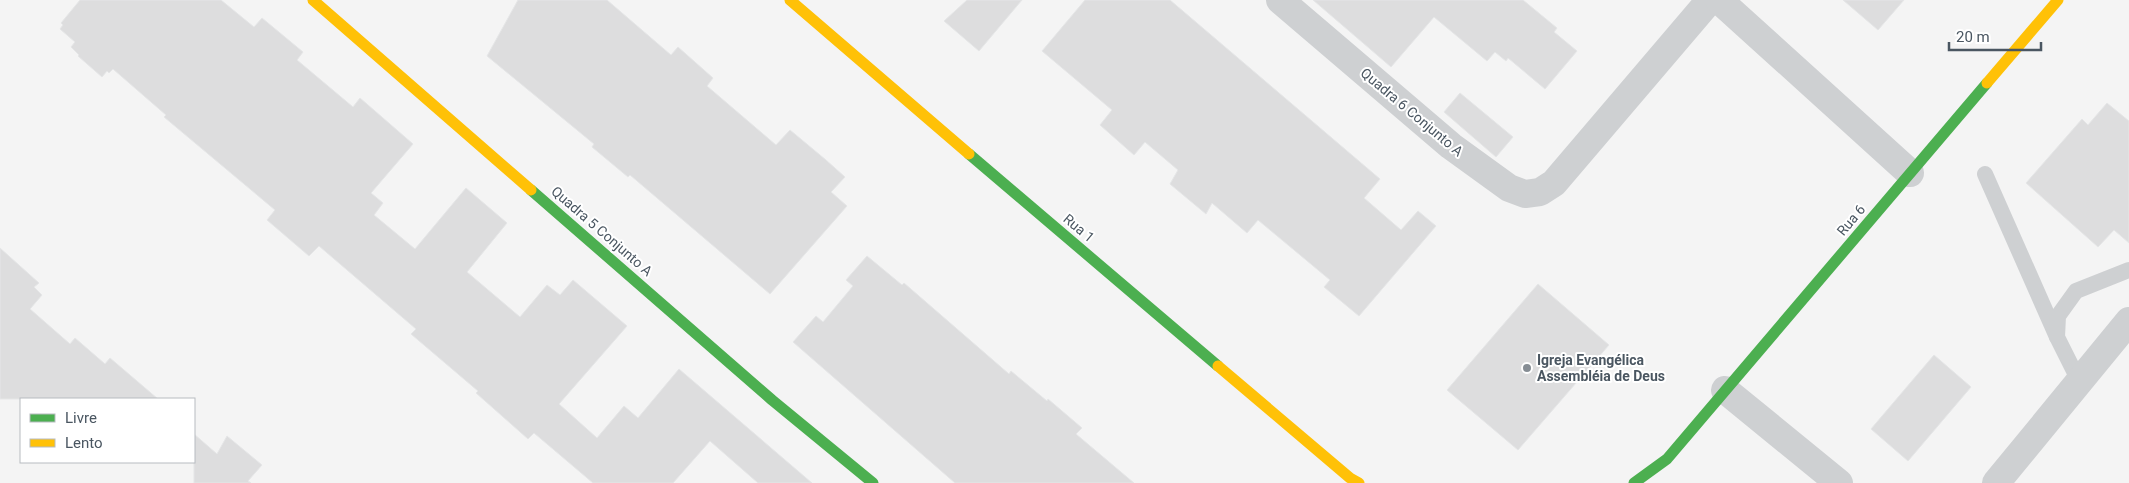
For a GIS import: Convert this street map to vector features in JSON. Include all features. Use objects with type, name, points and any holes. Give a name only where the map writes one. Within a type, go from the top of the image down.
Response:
[{"type":"street","name":"Quadra 5 Conjunto A","points":[[313,0],[772,400],[873,483]]},
{"type":"street","name":"Rua 1","points":[[790,0],[1354,481]]},
{"type":"street","name":"Quadra 6 Conjunto A","points":[[1280,0],[1450,146],[1509,188],[1525,194],[1540,192],[1554,184],[1710,0]]},
{"type":"street","points":[[1719,0],[1910,173]]},
{"type":"street","name":"Rua 6","points":[[1655,483],[1667,459],[2058,0]]},
{"type":"street","points":[[1996,483],[2129,321]]},
{"type":"street","points":[[1725,390],[1839,483]]},
{"type":"street","name":"Rua 6","points":[[1634,483],[1667,459]]},
{"type":"lane","points":[[1985,174],[2079,381]]},
{"type":"lane","points":[[2058,337],[2058,316],[2076,291],[2129,270]]},
{"type":"building","points":[[80,0],[221,0],[254,27],[262,18],[303,52],[297,60],[353,107],[360,98],[413,144],[371,193],[383,203],[374,215],[415,249],[466,188],[507,223],[467,272],[520,317],[547,285],[560,295],[573,280],[627,326],[559,404],[597,438],[624,406],[638,418],[679,369],[812,483],[758,483],[710,441],[673,483],[593,483],[534,433],[528,439],[476,393],[478,391],[411,334],[416,329],[319,246],[309,256],[267,220],[275,210],[164,117],[166,115],[113,69],[109,73],[107,71],[102,77],[78,56],[71,47],[75,42],[60,29],[63,25],[61,23]]},
{"type":"building","points":[[518,0],[607,0],[671,55],[678,47],[713,78],[707,86],[776,145],[790,130],[826,160],[845,177],[831,192],[847,206],[770,294],[630,175],[628,177],[592,147],[594,144],[487,56]]},
{"type":"building","points":[[967,0],[1022,0],[979,51],[944,21]]},
{"type":"building","points":[[1085,0],[1170,0],[1380,179],[1364,198],[1401,230],[1418,211],[1436,226],[1359,316],[1324,287],[1330,280],[1258,220],[1247,233],[1212,203],[1206,214],[1170,184],[1178,170],[1145,142],[1134,155],[1100,125],[1112,110],[1042,51]]},
{"type":"building","points":[[1313,0],[1523,0],[1557,28],[1554,32],[1577,51],[1545,89],[1508,58],[1506,61],[1495,52],[1487,61],[1434,17],[1391,67]]},
{"type":"building","points":[[1843,0],[1904,0],[1878,30]]},
{"type":"building","points":[[1460,93],[1513,137],[1496,157],[1444,112]]},
{"type":"building","points":[[2107,103],[2129,121],[2129,243],[2114,230],[2098,247],[2026,183],[2082,119],[2088,125]]},
{"type":"building","points":[[0,248],[39,283],[34,287],[42,295],[30,309],[70,344],[75,338],[105,364],[110,358],[157,398],[20,398],[0,399]]},
{"type":"building","points":[[867,256],[902,285],[904,283],[1009,374],[1011,371],[1047,401],[1048,399],[1082,428],[1076,434],[1134,483],[955,483],[793,342],[816,316],[823,322],[853,286],[846,280]]},
{"type":"building","name":"Igreja Evangélica Assembléia de Deus","points":[[1538,284],[1609,345],[1518,450],[1447,390]]},
{"type":"building","points":[[1934,355],[1971,387],[1908,461],[1871,429]]},
{"type":"building","points":[[195,435],[217,454],[227,436],[262,465],[248,481],[251,483],[194,483]]},
{"type":"traffic: fast","points":[[1634,483],[1667,459],[1987,83]]},
{"type":"traffic: fast","points":[[969,154],[1218,366]]},
{"type":"traffic: fast","points":[[531,190],[772,400],[873,483]]},
{"type":"traffic: slow","points":[[313,0],[531,190]]},
{"type":"traffic: slow","points":[[790,0],[969,154]]},
{"type":"traffic: slow","points":[[1987,83],[2058,0]]},
{"type":"traffic: slow","points":[[1218,366],[1350,478],[1359,483]]},
{"type":"place","name":"Igreja Evangélica Assembléia de Deus","points":[[1527,368]]}]
